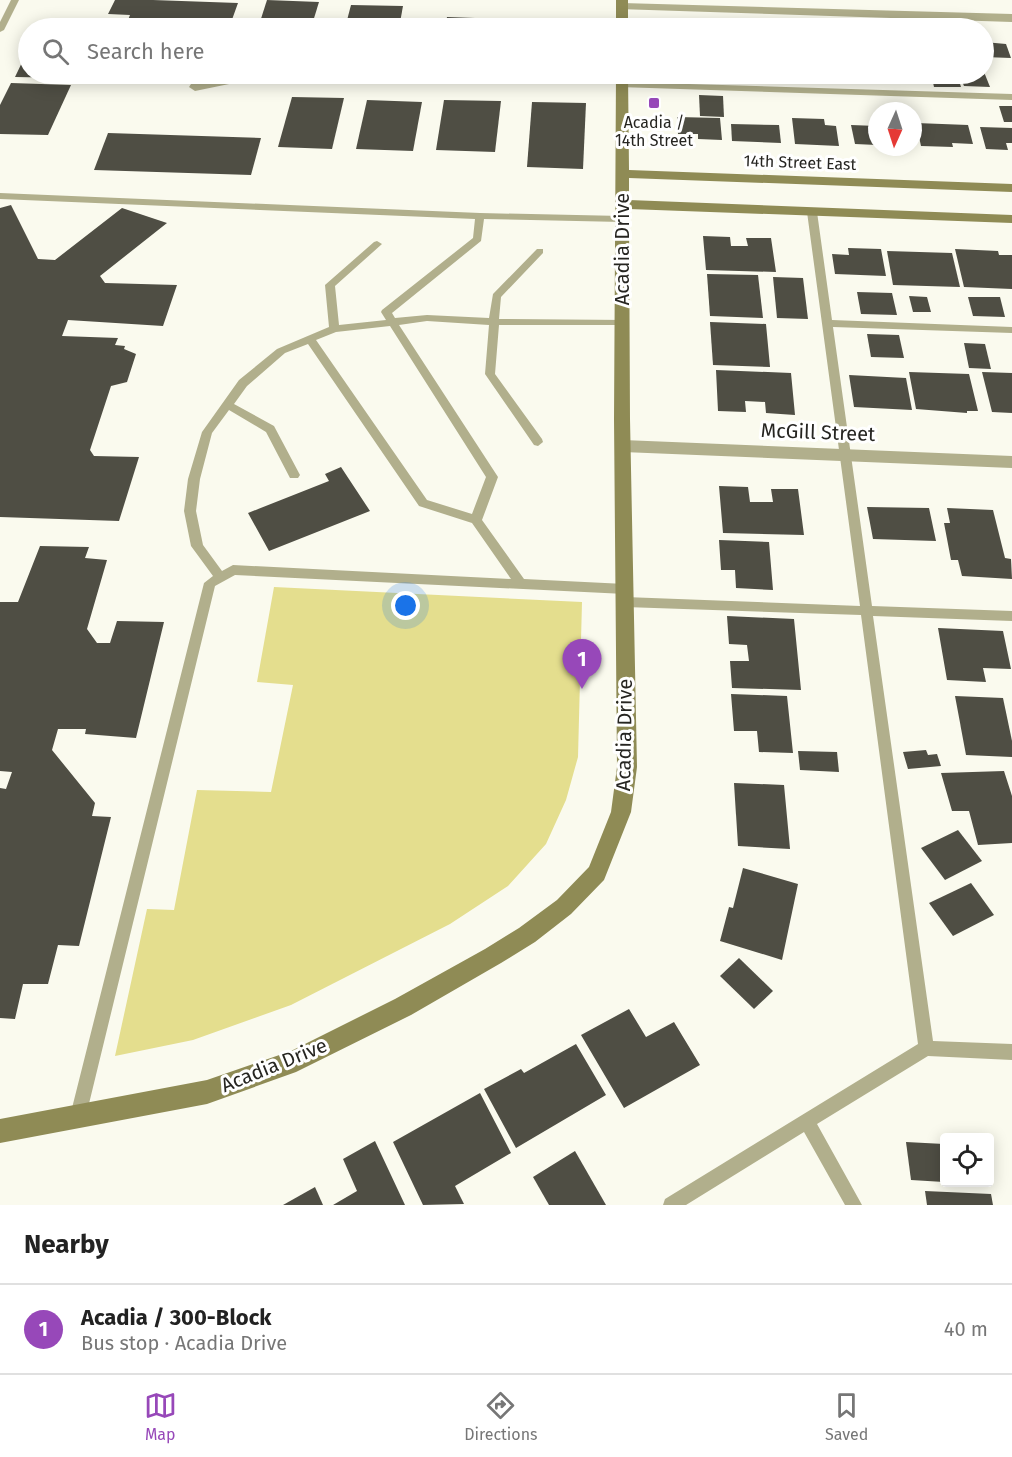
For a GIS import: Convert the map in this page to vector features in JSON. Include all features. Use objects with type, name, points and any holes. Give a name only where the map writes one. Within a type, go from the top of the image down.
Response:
[{"type":"street","points":[[622,4],[1012,18]]},
{"type":"street","points":[[195,87],[210,84]]},
{"type":"street","name":"Acadia Drive","points":[[0,1131],[207,1092],[296,1061],[403,1007],[527,935],[564,907],[597,873],[621,812],[627,767],[622,84]]},
{"type":"street","name":"14th Street East","points":[[622,174],[1012,188]]},
{"type":"street","points":[[622,211],[812,212],[1012,219]]},
{"type":"street","name":"McGill Street","points":[[623,446],[1012,462]]},
{"type":"lane","points":[[0,30],[15,0]]},
{"type":"lane","points":[[730,84],[1012,97]]},
{"type":"lane","points":[[0,196],[480,216],[622,211]]},
{"type":"lane","points":[[812,212],[847,454],[926,1048]]},
{"type":"lane","points":[[476,520],[492,477],[386,312],[478,239],[480,216]]},
{"type":"lane","points":[[334,329],[330,285],[377,244]]},
{"type":"lane","points":[[538,442],[490,374],[496,296],[540,251]]},
{"type":"lane","points":[[220,577],[196,546],[190,511],[194,479],[207,432],[243,383],[280,351],[334,329],[427,318],[493,322],[622,322]]},
{"type":"lane","points":[[827,323],[1012,330]]},
{"type":"lane","points":[[309,338],[423,503],[476,520],[521,584]]},
{"type":"lane","points":[[226,404],[270,429],[294,475]]},
{"type":"lane","points":[[78,1116],[210,583],[232,570],[521,584],[625,595],[868,611],[1012,616]]},
{"type":"lane","points":[[671,1205],[926,1048],[1012,1052]]},
{"type":"lane","points":[[807,1121],[854,1205]]},
{"type":"shaded area","points":[[274,587],[582,602],[578,757],[566,800],[546,844],[508,886],[450,924],[291,1005],[193,1040],[115,1056],[147,909],[174,910],[197,790],[271,792],[293,685],[257,682]]},
{"type":"building","points":[[115,0],[238,3],[233,18],[129,18],[130,15],[108,14]]},
{"type":"building","points":[[267,0],[319,2],[314,18],[261,18]]},
{"type":"building","points":[[351,5],[403,6],[401,18],[348,18]]},
{"type":"building","points":[[994,43],[1006,44],[1011,58],[994,57]]},
{"type":"building","points":[[11,83],[71,85],[48,135],[0,134],[0,105]]},
{"type":"building","points":[[933,84],[960,84],[961,87],[934,87]]},
{"type":"building","points":[[963,84],[989,84],[990,87],[964,86]]},
{"type":"building","points":[[699,95],[723,96],[724,117],[700,116]]},
{"type":"building","points":[[292,97],[344,98],[332,149],[278,147]]},
{"type":"building","points":[[367,100],[422,102],[413,151],[356,149]]},
{"type":"building","points":[[444,100],[501,101],[495,152],[436,150]]},
{"type":"building","points":[[532,102],[586,103],[583,169],[527,167]]},
{"type":"building","points":[[999,106],[1012,106],[1012,122],[1004,122]]},
{"type":"building","points":[[677,117],[720,118],[722,140],[698,139],[698,134],[678,134]]},
{"type":"building","points":[[792,118],[824,119],[825,125],[836,126],[839,146],[795,144]]},
{"type":"building","points":[[922,123],[968,125],[973,144],[952,143],[953,147],[922,146]]},
{"type":"building","points":[[731,124],[779,125],[781,143],[732,141]]},
{"type":"building","points":[[851,125],[868,126],[868,145],[855,144]]},
{"type":"building","points":[[980,127],[1012,128],[1012,143],[1006,143],[1008,150],[986,149]]},
{"type":"building","points":[[108,133],[261,138],[251,175],[94,170]]},
{"type":"building","points":[[11,205],[38,259],[55,260],[122,208],[167,223],[100,276],[105,283],[177,285],[163,326],[68,320],[62,336],[118,338],[115,345],[125,346],[124,349],[136,354],[127,382],[111,386],[90,450],[94,456],[139,457],[119,521],[0,517],[0,208]]},
{"type":"building","points":[[703,236],[730,237],[731,246],[748,246],[746,238],[771,238],[776,272],[706,270]]},
{"type":"building","points":[[848,248],[881,249],[886,276],[835,274],[832,254],[849,255]]},
{"type":"building","points":[[955,249],[998,251],[999,255],[1012,255],[1012,289],[964,287]]},
{"type":"building","points":[[887,251],[952,253],[960,287],[893,285]]},
{"type":"building","points":[[707,274],[758,275],[763,318],[710,316]]},
{"type":"building","points":[[773,277],[803,278],[808,319],[777,318]]},
{"type":"building","points":[[857,292],[892,293],[897,315],[861,314]]},
{"type":"building","points":[[909,296],[927,297],[931,312],[913,312]]},
{"type":"building","points":[[968,297],[1000,297],[1005,317],[973,316]]},
{"type":"building","points":[[710,322],[766,324],[770,367],[713,365]]},
{"type":"building","points":[[867,334],[899,335],[904,358],[871,357]]},
{"type":"building","points":[[964,343],[985,344],[991,369],[969,368]]},
{"type":"building","points":[[716,370],[791,373],[795,415],[766,413],[765,402],[745,401],[746,412],[718,411]]},
{"type":"building","points":[[909,372],[969,374],[978,411],[967,411],[967,413],[916,409]]},
{"type":"building","points":[[982,372],[1012,373],[1012,413],[992,412]]},
{"type":"building","points":[[849,375],[906,378],[912,410],[854,407]]},
{"type":"building","points":[[341,467],[370,511],[269,551],[248,513],[329,481],[325,474]]},
{"type":"building","points":[[719,486],[748,487],[750,502],[773,502],[771,489],[798,489],[804,535],[723,533]]},
{"type":"building","points":[[867,507],[929,508],[936,541],[873,539]]},
{"type":"building","points":[[947,508],[993,510],[1005,558],[1011,559],[1012,579],[962,576],[958,560],[951,560],[944,523],[950,523]]},
{"type":"building","points":[[719,540],[769,542],[773,590],[736,588],[735,570],[721,570]]},
{"type":"building","points":[[40,546],[89,547],[85,558],[107,560],[87,629],[97,643],[110,643],[117,621],[164,622],[136,738],[85,734],[86,729],[58,729],[52,750],[95,803],[92,816],[111,817],[79,946],[58,945],[48,984],[23,984],[15,1019],[0,1018],[0,788],[6,789],[12,772],[0,771],[0,602],[18,602]]},
{"type":"building","points":[[727,616],[794,619],[801,690],[732,688],[730,661],[749,661],[747,645],[729,644]]},
{"type":"building","points":[[938,628],[1003,631],[1011,669],[983,668],[986,682],[947,680]]},
{"type":"building","points":[[731,694],[787,696],[793,753],[759,752],[757,731],[734,731]]},
{"type":"building","points":[[955,696],[1003,698],[1012,741],[1012,757],[966,755]]},
{"type":"building","points":[[926,750],[928,755],[937,754],[941,766],[908,769],[903,752]]},
{"type":"building","points":[[798,751],[837,752],[839,772],[800,770]]},
{"type":"building","points":[[1004,771],[1012,796],[1012,843],[978,845],[969,811],[952,811],[941,773]]},
{"type":"building","points":[[734,783],[784,785],[790,849],[738,846]]},
{"type":"building","points":[[958,830],[982,861],[945,880],[921,848]]},
{"type":"building","points":[[743,868],[798,884],[782,960],[720,941],[729,907],[733,908]]},
{"type":"building","points":[[971,883],[994,915],[953,936],[929,903]]},
{"type":"building","points":[[739,958],[773,991],[754,1009],[720,976]]},
{"type":"building","points":[[629,1009],[646,1037],[674,1022],[700,1065],[624,1108],[581,1035]]},
{"type":"building","points":[[576,1044],[606,1095],[516,1148],[484,1089],[521,1069],[524,1073]]},
{"type":"building","points":[[480,1093],[511,1153],[455,1186],[464,1204],[423,1205],[393,1142]]},
{"type":"building","points":[[375,1141],[405,1205],[333,1205],[357,1191],[343,1159]]},
{"type":"building","points":[[906,1142],[940,1144],[940,1182],[911,1180]]},
{"type":"building","points":[[575,1151],[606,1205],[549,1205],[533,1177]]},
{"type":"building","points":[[315,1187],[323,1205],[283,1205]]},
{"type":"building","points":[[925,1191],[991,1194],[993,1205],[927,1205]]},
{"type":"place","name":"Acadia / 14th Street","points":[[654,103]]},
{"type":"place","name":"Acadia / 300-Block","points":[[582,689]]}]
